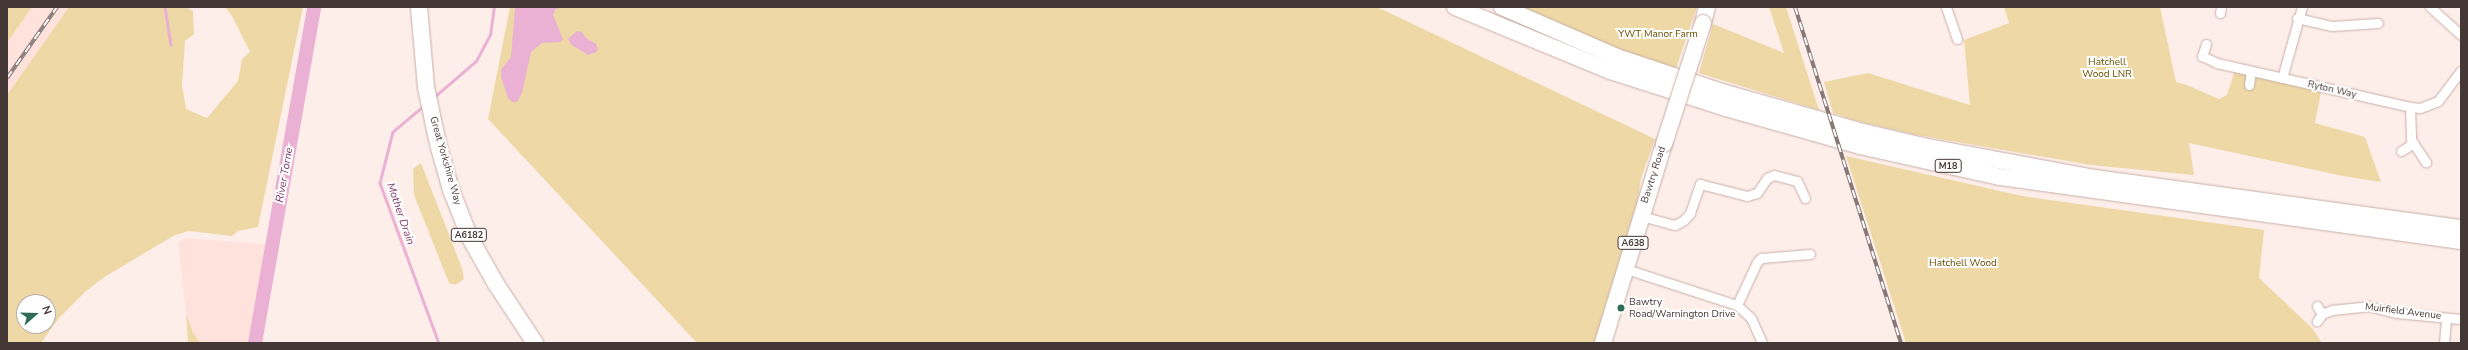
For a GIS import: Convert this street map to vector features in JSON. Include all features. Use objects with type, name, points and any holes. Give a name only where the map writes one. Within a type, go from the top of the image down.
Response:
[{"type":"highway","name":"Great Yorkshire Way","points":[[419,7],[426,87],[431,114],[451,190],[470,238],[496,284],[535,343]]},
{"type":"highway","name":"M18","points":[[1455,7],[1610,71],[1726,108],[1860,146],[2000,177],[2461,241]]},
{"type":"highway","name":"M18","points":[[1502,7],[1617,57],[1722,92],[1855,130],[1923,146],[2088,177],[2461,228]]},
{"type":"highway","name":"Bawtry Road","points":[[1603,343],[1641,216],[1708,7]]},
{"type":"street","points":[[1946,7],[1957,38]]},
{"type":"street","points":[[2282,78],[2297,18],[2302,7]]},
{"type":"street","points":[[2430,7],[2461,35]]},
{"type":"street","points":[[2297,18],[2332,26],[2378,23]]},
{"type":"street","name":"Ryton Way","points":[[2206,44],[2202,56],[2217,63],[2410,107],[2420,108],[2438,101],[2461,71]]},
{"type":"street","points":[[2249,85],[2251,71]]},
{"type":"street","points":[[2410,107],[2410,134],[2426,162]]},
{"type":"street","points":[[2401,151],[2414,143]]},
{"type":"street","points":[[1641,216],[1675,225],[1684,220],[1690,214],[1700,184],[1747,196],[1757,193],[1768,178],[1774,175],[1797,181],[1805,198]]},
{"type":"street","points":[[1736,305],[1757,262],[1761,258],[1810,254]]},
{"type":"street","points":[[1626,269],[1736,305],[1751,318],[1762,343]]},
{"type":"street","name":"Muirfield Avenue","points":[[2319,313],[2368,306],[2396,313],[2461,319]]},
{"type":"street","points":[[2444,343],[2446,318]]},
{"type":"shaded area","points":[[32,7],[69,7],[7,95],[7,43]]},
{"type":"shaded area","points":[[515,7],[560,7],[555,10],[553,15],[563,39],[560,42],[542,43],[531,52],[522,93],[517,102],[512,102],[508,98],[501,77],[501,70],[511,57]]},
{"type":"shaded area","points":[[577,31],[582,32],[586,38],[596,44],[598,49],[596,52],[588,55],[572,45],[568,39]]},
{"type":"shaded area","points":[[186,238],[271,245],[253,343],[200,343],[193,333],[186,313],[178,242]]},
{"type":"green space","points":[[7,7],[32,7],[7,43]]},
{"type":"green space","points":[[69,7],[186,7],[193,11],[194,34],[185,41],[182,85],[186,109],[207,118],[238,81],[242,59],[250,52],[232,16],[225,7],[303,7],[258,227],[238,231],[232,236],[189,231],[175,235],[106,276],[86,291],[56,322],[56,294],[16,294],[16,334],[47,334],[41,343],[7,343],[7,95]]},
{"type":"green space","points":[[510,7],[1377,7],[1655,139],[1641,178],[1638,199],[1594,343],[697,343],[488,119]]},
{"type":"green space","name":"YWT Manor Farm","points":[[1510,7],[1697,7],[1675,71],[1606,46]]},
{"type":"green space","points":[[1769,7],[1786,7],[1819,110],[1699,73],[1713,24],[1784,53]]},
{"type":"green space","name":"Hatchell Wood LNR","points":[[2004,7],[2160,7],[2176,82],[2187,85],[2219,99],[2227,95],[2235,70],[2322,87],[2315,123],[2365,137],[2381,182],[2343,176],[2189,143],[2194,175],[2091,165],[1917,135],[1857,121],[1833,113],[1824,82],[1868,73],[1970,105],[1964,40],[2009,23]]},
{"type":"green space","name":"Hatchell Wood","points":[[1846,156],[2022,196],[2264,230],[2259,278],[2312,328],[2322,343],[1906,343]]},
{"type":"green space","points":[[421,163],[462,268],[464,279],[455,285],[449,283],[414,195],[413,169]]},
{"type":"green space","points":[[186,313],[193,333],[200,343],[188,343]]},
{"type":"waterway","points":[[165,7],[171,45]]},
{"type":"waterway","name":"River Torne","points":[[255,343],[314,7]]},
{"type":"waterway","name":"Mother Drain","points":[[433,98],[476,61],[490,35],[494,7]]},
{"type":"waterway","name":"Mother Drain","points":[[424,106],[393,132],[380,183],[439,343]]},
{"type":"railway","points":[[7,78],[57,7]]},
{"type":"railway","points":[[1795,7],[1901,343]]},
{"type":"place","name":"Bawtry Road/Warnington Drive","points":[[1621,308]]}]
